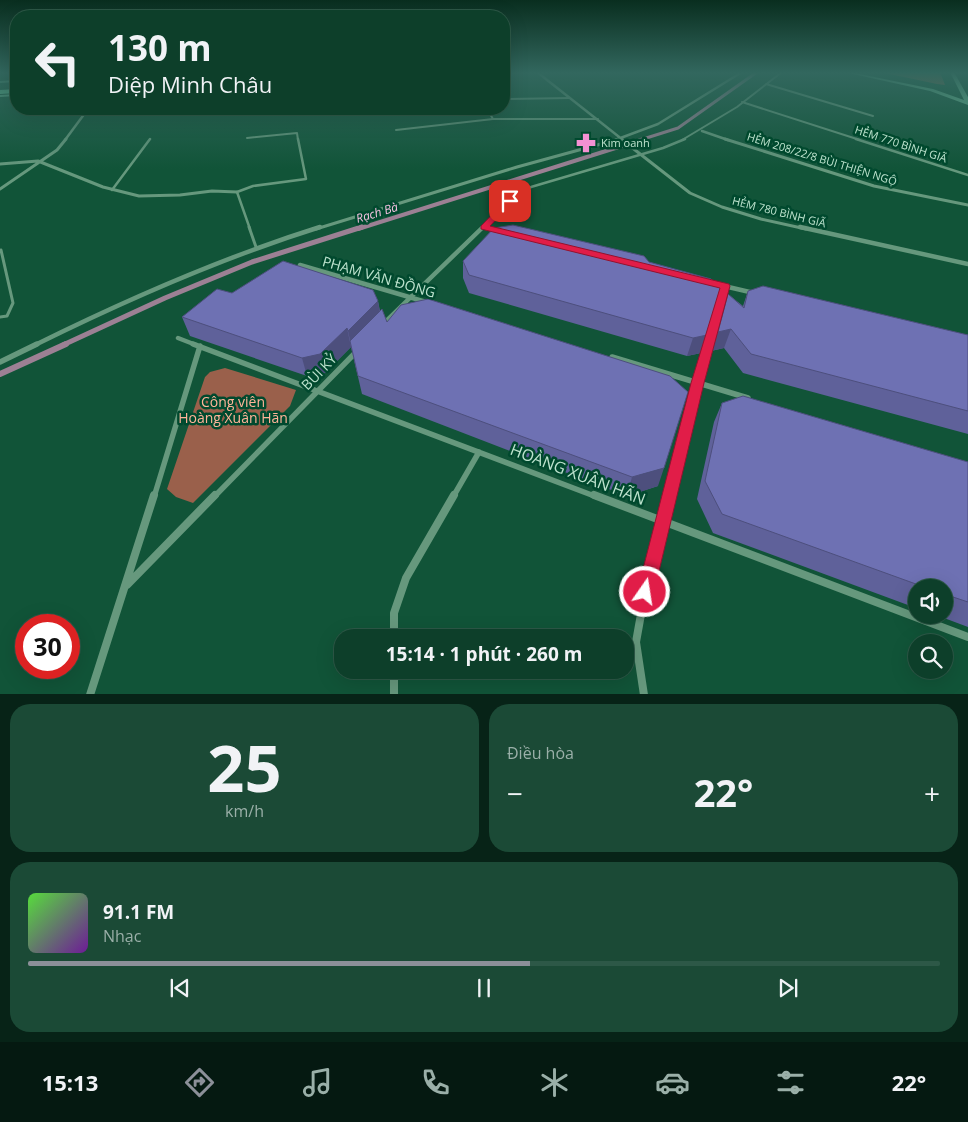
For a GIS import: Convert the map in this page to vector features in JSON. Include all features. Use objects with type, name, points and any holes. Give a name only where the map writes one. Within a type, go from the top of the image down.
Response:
[{"type":"street","name":"HẺM 780 BÌNH GIÃ","points":[[578,104],[690,193],[722,207],[762,219],[968,264]]},
{"type":"street","points":[[0,362],[119,304],[256,247],[517,167],[621,138],[658,124],[690,104]]},
{"type":"street","points":[[0,189],[38,161],[57,150],[83,115]]},
{"type":"street","name":"HẺM 208/22/8 BÙI THIỆN NGỘ","points":[[702,131],[787,160],[874,186],[968,206]]},
{"type":"street","points":[[0,164],[38,161],[112,190],[140,196],[180,195],[212,191],[237,192]]},
{"type":"street","points":[[376,331],[408,297],[484,228],[510,201]]},
{"type":"street","points":[[484,228],[494,230]]},
{"type":"street","name":"PHẠM VĂN ĐỒNG","points":[[300,265],[436,305]]},
{"type":"street","points":[[706,282],[764,296]]},
{"type":"street","points":[[644,694],[636,642],[662,521],[698,383],[726,286]]},
{"type":"street","name":"HOÀNG XUÂN HÃN","points":[[178,338],[968,636]]},
{"type":"street","name":"BÙI KỶ","points":[[127,585],[364,344]]},
{"type":"street","name":"BÙI KỶ","points":[[90,694],[127,585],[200,346]]},
{"type":"street","points":[[604,355],[754,400]]},
{"type":"street","points":[[394,629],[394,613],[406,578],[480,452]]},
{"type":"street","points":[[394,679],[394,694]]},
{"type":"lane","points":[[510,201],[531,187],[671,145],[702,131],[739,104]]},
{"type":"lane","name":"HẺM 770 BÌNH GIÃ","points":[[749,104],[968,175]]},
{"type":"lane","points":[[834,104],[873,116]]},
{"type":"lane","points":[[491,115],[493,119]]},
{"type":"lane","points":[[396,130],[493,119],[598,119]]},
{"type":"lane","points":[[248,138],[297,133],[306,179],[294,183],[246,187],[237,192],[256,247]]},
{"type":"lane","points":[[112,190],[150,139]]},
{"type":"lane","points":[[0,317],[7,316],[13,304],[1,250]]},
{"type":"green space","name":"Công viên Hoàng Xuân Hãn","points":[[225,368],[296,390],[290,406],[193,503],[176,497],[167,489],[205,377],[210,372]]},
{"type":"building","points":[[513,225],[644,256],[649,262],[711,279],[721,288],[707,335],[693,338],[469,275],[463,261],[494,228]]},
{"type":"building","points":[[283,261],[373,290],[378,301],[348,331],[347,328],[320,354],[302,358],[182,317],[217,289],[232,293]]},
{"type":"building","points":[[763,286],[968,335],[968,411],[751,354],[731,329],[718,332],[728,294],[744,308],[748,291]]},
{"type":"building","points":[[428,299],[670,376],[688,392],[664,468],[632,477],[358,376],[350,341],[382,309],[387,322],[401,305]]},
{"type":"building","points":[[743,396],[968,462],[968,602],[953,597],[953,579],[908,579],[908,581],[722,514],[705,481],[722,403]]},
{"type":"waterway","name":"Rạch Bà","points":[[640,140],[678,128],[711,104]]},
{"type":"waterway","name":"Rạch Bà","points":[[358,229],[644,139]]},
{"type":"waterway","name":"Rạch Bà","points":[[63,345],[165,298],[252,262],[362,227]]},
{"type":"waterway","name":"Rạch Bà","points":[[0,374],[66,344]]},
{"type":"place","name":"Kim oanh","points":[[586,143]]},
{"type":"route","points":[[510,201],[484,228],[726,286],[698,383],[645,592]]}]
